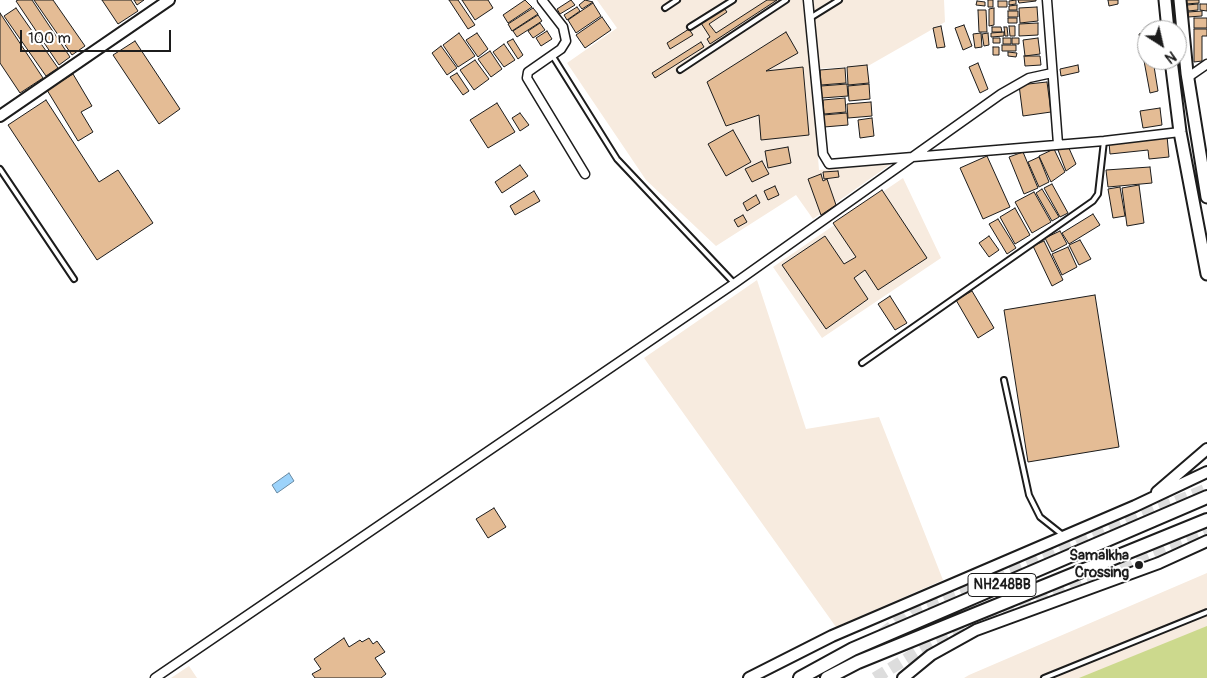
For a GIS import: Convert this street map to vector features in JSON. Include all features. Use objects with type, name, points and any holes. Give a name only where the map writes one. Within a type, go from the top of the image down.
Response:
[{"type":"highway","name":"NH248BB","points":[[800,678],[853,650],[1207,497]]},
{"type":"highway","name":"NH248BB","points":[[827,678],[858,662],[1207,520]]},
{"type":"main road","points":[[1165,0],[1167,20]]},
{"type":"main road","points":[[1180,0],[1187,74],[1207,197]]},
{"type":"main road","points":[[1172,70],[1180,132],[1207,274]]},
{"type":"main road","points":[[1172,73],[1187,74]]},
{"type":"street","points":[[0,116],[169,0]]},
{"type":"street","points":[[542,0],[560,22],[566,34],[564,45],[528,72],[527,78],[585,174]]},
{"type":"street","points":[[808,0],[823,154],[826,162],[833,164],[1104,141],[1180,132]]},
{"type":"street","points":[[1047,0],[1058,144]]},
{"type":"street","points":[[1187,74],[1207,64]]},
{"type":"street","points":[[155,678],[735,283],[1001,94],[1029,78],[1052,73]]},
{"type":"street","points":[[1135,506],[1153,495],[1207,449]]},
{"type":"street","points":[[749,678],[832,636],[1135,506],[1207,472]]},
{"type":"street","points":[[903,678],[931,655],[976,630],[1160,563],[1207,541]]},
{"type":"lane","points":[[665,8],[677,0]]},
{"type":"lane","points":[[690,27],[732,0]]},
{"type":"lane","points":[[680,70],[786,0]]},
{"type":"lane","points":[[810,18],[839,0]]},
{"type":"lane","points":[[552,55],[617,159],[735,283]]},
{"type":"lane","points":[[862,363],[1093,201],[1098,194],[1104,141]]},
{"type":"lane","points":[[0,169],[74,279]]},
{"type":"lane","points":[[1004,380],[1029,495],[1040,517],[1064,536]]},
{"type":"lane","points":[[1044,678],[1207,612]]},
{"type":"shaded area","points":[[597,0],[944,0],[945,22],[868,66],[811,69],[819,170],[891,164],[813,219],[796,195],[716,246],[646,180],[567,63],[617,28]]},
{"type":"shaded area","points":[[903,178],[941,258],[822,338],[773,267]]},
{"type":"shaded area","points":[[757,280],[806,429],[879,417],[943,580],[836,627],[644,358]]},
{"type":"shaded area","points":[[1207,573],[1207,678],[964,678],[969,675]]},
{"type":"shaded area","points":[[189,666],[197,678],[171,678]]},
{"type":"green space","points":[[1207,626],[1207,678],[1079,678]]},
{"type":"water","points":[[289,473],[294,481],[277,493],[272,485]]},
{"type":"building","points":[[32,0],[70,57],[59,65],[16,1]]},
{"type":"building","points":[[34,0],[53,0],[85,46],[72,55]]},
{"type":"building","points":[[102,0],[131,0],[138,11],[118,24]]},
{"type":"building","points":[[134,0],[144,0],[137,5]]},
{"type":"building","points":[[449,0],[458,0],[475,25],[468,29]]},
{"type":"building","points":[[462,0],[488,0],[493,8],[475,20]]},
{"type":"building","points":[[525,0],[532,7],[508,23],[503,15]]},
{"type":"building","points":[[571,0],[575,5],[560,14],[557,9]]},
{"type":"building","points":[[585,0],[593,2],[582,9],[579,5]]},
{"type":"building","points":[[767,0],[777,0],[710,44],[707,39],[710,37],[701,23],[724,8],[727,12],[709,24],[716,33]]},
{"type":"building","points":[[988,0],[993,0],[993,7],[988,7]]},
{"type":"building","points":[[1016,0],[1016,4],[1009,5],[1009,1]]},
{"type":"building","points":[[1018,0],[1036,0],[1036,1],[1019,3]]},
{"type":"building","points":[[1108,0],[1118,0],[1118,4],[1109,6]]},
{"type":"building","points":[[1186,0],[1199,0],[1199,3],[1186,4]]},
{"type":"building","points":[[977,1],[985,2],[985,6],[976,5]]},
{"type":"building","points":[[998,1],[1007,1],[1007,7],[998,7]]},
{"type":"building","points":[[593,3],[601,16],[576,33],[568,20]]},
{"type":"building","points":[[1198,4],[1198,10],[1188,11],[1187,5]]},
{"type":"building","points":[[1200,4],[1207,4],[1207,11],[1200,10]]},
{"type":"building","points":[[1017,5],[1017,10],[1009,10],[1009,6]]},
{"type":"building","points":[[577,7],[580,11],[567,20],[564,15]]},
{"type":"building","points":[[1037,7],[1038,21],[1020,23],[1019,8]]},
{"type":"building","points":[[16,8],[58,68],[46,76],[4,16]]},
{"type":"building","points":[[533,8],[538,14],[512,31],[508,24]]},
{"type":"building","points":[[994,8],[994,25],[989,26],[989,9]]},
{"type":"building","points":[[978,10],[986,10],[987,32],[979,32]]},
{"type":"building","points":[[1008,11],[1018,11],[1018,17],[1008,17]]},
{"type":"building","points":[[1202,11],[1202,16],[1188,17],[1188,12]]},
{"type":"building","points":[[0,13],[43,78],[20,93],[0,63]]},
{"type":"building","points":[[538,15],[542,21],[517,37],[513,31]]},
{"type":"building","points":[[602,17],[611,30],[585,48],[576,35]]},
{"type":"building","points":[[1008,18],[1017,18],[1017,23],[1008,23]]},
{"type":"building","points":[[1194,18],[1207,18],[1207,28],[1194,28]]},
{"type":"building","points":[[540,23],[545,30],[533,38],[528,31]]},
{"type":"building","points":[[1038,23],[1038,35],[1019,36],[1019,24]]},
{"type":"building","points":[[964,25],[972,46],[963,50],[955,28]]},
{"type":"building","points":[[941,26],[945,47],[937,48],[933,28]]},
{"type":"building","points":[[1009,26],[1015,26],[1015,36],[1010,36]]},
{"type":"building","points":[[992,27],[1001,27],[1002,32],[992,32]]},
{"type":"building","points":[[1004,27],[1007,27],[1008,36],[1005,36]]},
{"type":"building","points":[[689,29],[693,35],[670,49],[667,43]]},
{"type":"building","points":[[1194,29],[1207,29],[1207,36],[1202,36],[1202,61],[1194,62]]},
{"type":"building","points":[[547,31],[552,39],[541,46],[536,38]]},
{"type":"building","points":[[786,32],[798,53],[766,71],[803,67],[809,135],[761,140],[759,115],[726,126],[707,82]]},
{"type":"building","points":[[1004,32],[1004,36],[991,37],[991,33]]},
{"type":"building","points":[[459,33],[475,56],[458,67],[443,45]]},
{"type":"building","points":[[477,33],[488,49],[478,57],[466,40]]},
{"type":"building","points":[[981,33],[982,47],[975,48],[973,34]]},
{"type":"building","points":[[988,33],[989,45],[984,46],[982,34]]},
{"type":"building","points":[[993,38],[1000,38],[1000,43],[993,43]]},
{"type":"building","points":[[1003,38],[1011,38],[1011,44],[1003,44]]},
{"type":"building","points":[[1012,38],[1019,38],[1019,44],[1012,44]]},
{"type":"building","points":[[1038,38],[1040,54],[1025,56],[1023,40]]},
{"type":"building","points":[[513,39],[523,55],[518,59],[507,42]]},
{"type":"building","points":[[135,41],[180,109],[159,124],[113,55]]},
{"type":"building","points":[[701,42],[704,47],[655,78],[652,73]]},
{"type":"building","points":[[504,44],[515,60],[504,67],[493,52]]},
{"type":"building","points":[[1002,45],[1016,45],[1016,51],[1002,51]]},
{"type":"building","points":[[441,46],[457,68],[447,75],[432,53]]},
{"type":"building","points":[[993,47],[999,47],[999,55],[993,55]]},
{"type":"building","points":[[490,51],[502,69],[491,77],[478,59]]},
{"type":"building","points":[[1008,52],[1017,53],[1016,57],[1008,56]]},
{"type":"building","points":[[1024,56],[1040,56],[1041,65],[1025,66]]},
{"type":"building","points":[[475,60],[489,79],[474,90],[460,70]]},
{"type":"building","points":[[978,63],[988,89],[980,93],[969,67]]},
{"type":"building","points":[[867,65],[869,83],[848,85],[847,67]]},
{"type":"building","points":[[1078,65],[1079,72],[1061,76],[1060,69]]},
{"type":"building","points":[[845,68],[846,83],[821,85],[820,70]]},
{"type":"building","points":[[1146,70],[1155,70],[1158,91],[1150,93]]},
{"type":"building","points":[[457,73],[469,91],[463,95],[450,77]]},
{"type":"building","points":[[73,74],[92,106],[81,112],[93,132],[78,141],[47,90]]},
{"type":"building","points":[[1047,82],[1051,112],[1023,116],[1019,85]]},
{"type":"building","points":[[847,84],[848,96],[822,98],[821,86]]},
{"type":"building","points":[[869,84],[870,99],[849,101],[848,86]]},
{"type":"building","points":[[845,98],[846,112],[824,114],[823,100]]},
{"type":"building","points":[[46,100],[99,182],[118,170],[153,223],[97,260],[8,125]]},
{"type":"building","points":[[871,102],[872,116],[848,118],[847,104]]},
{"type":"building","points":[[497,103],[515,132],[488,148],[470,120]]},
{"type":"building","points":[[1160,108],[1162,125],[1143,128],[1140,111]]},
{"type":"building","points":[[520,113],[529,125],[520,131],[512,118]]},
{"type":"building","points":[[847,113],[848,125],[824,127],[823,115]]},
{"type":"building","points":[[872,118],[874,136],[860,138],[858,120]]},
{"type":"building","points":[[733,130],[751,162],[726,176],[708,144]]},
{"type":"building","points":[[1167,136],[1169,157],[1149,159],[1148,150],[1110,154],[1109,142]]},
{"type":"building","points":[[1068,146],[1076,164],[1066,171],[1058,150]]},
{"type":"building","points":[[788,147],[791,163],[768,168],[765,151]]},
{"type":"building","points":[[1054,149],[1065,172],[1051,182],[1039,156]]},
{"type":"building","points":[[1023,152],[1038,188],[1024,194],[1009,157]]},
{"type":"building","points":[[987,156],[1010,207],[983,219],[960,168]]},
{"type":"building","points":[[1039,157],[1049,182],[1039,187],[1028,162]]},
{"type":"building","points":[[762,161],[769,174],[752,182],[745,169]]},
{"type":"building","points":[[520,165],[528,176],[502,193],[495,182]]},
{"type":"building","points":[[1150,167],[1152,183],[1108,187],[1106,170]]},
{"type":"building","points":[[838,171],[839,177],[824,179],[823,172]]},
{"type":"building","points":[[821,174],[823,181],[827,179],[836,205],[821,215],[808,179]]},
{"type":"building","points":[[1052,184],[1068,213],[1060,217],[1044,188]]},
{"type":"building","points":[[1139,185],[1144,223],[1127,226],[1122,188]]},
{"type":"building","points":[[775,186],[779,195],[768,200],[764,191]]},
{"type":"building","points":[[1120,187],[1125,216],[1113,218],[1108,189]]},
{"type":"building","points":[[1042,189],[1059,217],[1052,221],[1036,193]]},
{"type":"building","points":[[882,190],[927,258],[878,290],[865,270],[854,278],[868,299],[826,329],[782,265],[825,236],[844,264],[856,257],[833,223]]},
{"type":"building","points":[[534,191],[540,201],[515,215],[510,206]]},
{"type":"building","points":[[1034,192],[1051,222],[1032,233],[1015,202]]},
{"type":"building","points":[[756,195],[760,203],[747,211],[743,203]]},
{"type":"building","points":[[1015,208],[1030,235],[1015,244],[1000,217]]},
{"type":"building","points":[[1093,214],[1100,225],[1069,244],[1062,233]]},
{"type":"building","points":[[743,215],[747,222],[738,227],[734,220]]},
{"type":"building","points":[[998,219],[1016,248],[1007,254],[989,224]]},
{"type":"building","points":[[1060,231],[1067,244],[1052,252],[1045,238]]},
{"type":"building","points":[[989,236],[999,250],[989,257],[979,243]]},
{"type":"building","points":[[1080,240],[1091,259],[1079,265],[1069,245]]},
{"type":"building","points":[[1044,241],[1063,280],[1052,286],[1033,246]]},
{"type":"building","points":[[1068,247],[1077,267],[1062,275],[1052,254]]},
{"type":"building","points":[[972,291],[994,328],[978,338],[956,300]]},
{"type":"building","points":[[1095,295],[1119,447],[1028,462],[1004,310]]},
{"type":"building","points":[[890,296],[907,323],[895,330],[878,304]]},
{"type":"building","points":[[494,508],[506,527],[488,538],[476,519]]},
{"type":"building","points":[[344,638],[349,647],[360,640],[362,642],[369,638],[373,644],[377,641],[385,652],[375,658],[386,674],[381,678],[315,678],[312,674],[321,669],[314,659]]},
{"type":"tunnel","points":[[882,634],[916,608],[1207,489]]},
{"type":"tunnel","points":[[875,678],[934,642],[1207,530]]},
{"type":"tunnel","points":[[834,670],[866,646]]},
{"type":"place","name":"Samalkha Crossing","points":[[1139,565]]}]
